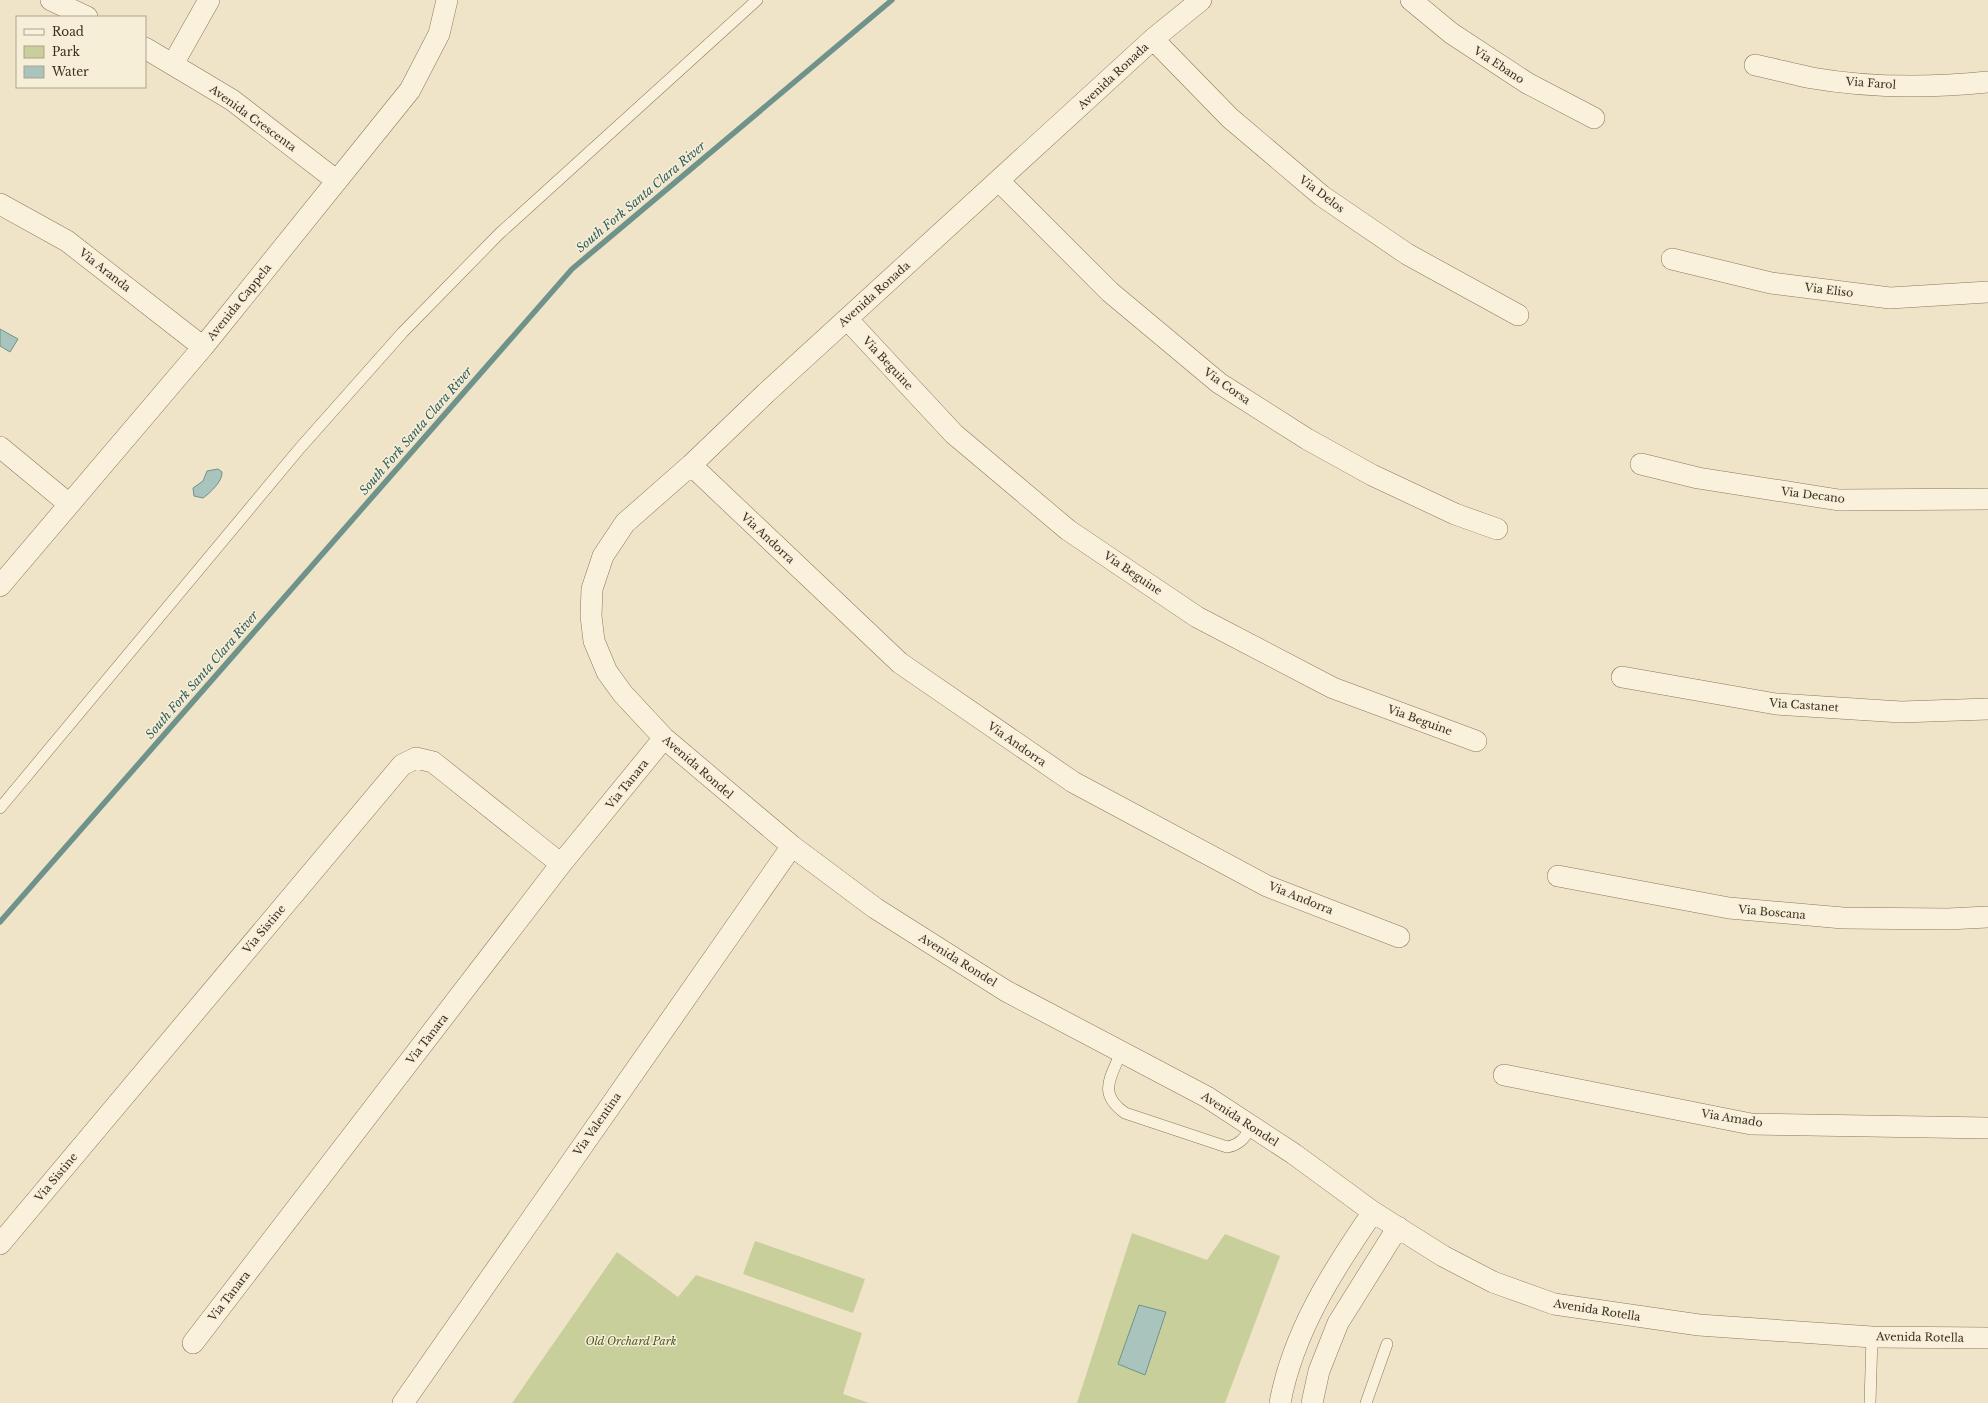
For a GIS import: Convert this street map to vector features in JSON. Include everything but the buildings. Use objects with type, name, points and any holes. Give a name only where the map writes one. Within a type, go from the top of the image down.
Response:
[{"type":"street","points":[[51,0],[85,16]]},
{"type":"street","points":[[173,64],[209,0]]},
{"type":"street","name":"Avenida Cappela","points":[[0,586],[203,347],[410,90],[439,34],[448,0]]},
{"type":"street","name":"Avenida Ronada","points":[[591,616],[592,589],[603,556],[625,523],[691,465],[766,392],[1153,39],[1201,0]]},
{"type":"street","name":"Via Ebano","points":[[1410,0],[1451,33],[1527,84],[1594,118]]},
{"type":"street","name":"Via Delos","points":[[1153,39],[1230,118],[1322,196],[1407,254],[1518,315]]},
{"type":"street","name":"Avenida Crescenta","points":[[146,49],[232,100],[337,181]]},
{"type":"street","name":"Via Farol","points":[[1755,65],[1812,78],[1881,86],[1956,85],[1988,82]]},
{"type":"street","name":"Via Corsa","points":[[999,181],[1110,292],[1219,383],[1307,439],[1372,475],[1455,514],[1497,529]]},
{"type":"street","name":"Via Aranda","points":[[0,204],[67,241],[203,347]]},
{"type":"street","name":"Via Eliso","points":[[1672,259],[1771,283],[1890,298],[1988,292]]},
{"type":"street","name":"Via Beguine","points":[[847,319],[954,434],[1068,530],[1197,617],[1334,688],[1476,741]]},
{"type":"street","points":[[0,447],[69,504]]},
{"type":"street","name":"Via Decano","points":[[1641,464],[1698,478],[1839,500],[1988,499]]},
{"type":"street","name":"Via Andorra","points":[[691,465],[900,663],[1073,782],[1268,886],[1399,937]]},
{"type":"street","name":"Avenida Rondel","points":[[591,616],[594,641],[608,672],[623,694],[664,738],[792,846],[876,908],[968,968],[1006,991],[1207,1097],[1294,1154],[1373,1212],[1398,1227]]},
{"type":"street","name":"Via Castanet","points":[[1622,677],[1776,704],[1901,712],[1988,709]]},
{"type":"street","name":"Via Tanara","points":[[193,1343],[561,864],[664,738]]},
{"type":"street","name":"Via Sistine","points":[[0,1244],[402,765],[416,758],[433,762],[561,864]]},
{"type":"street","name":"Via Valentina","points":[[403,1403],[792,846]]},
{"type":"street","name":"Via Boscana","points":[[1558,876],[1729,908],[1843,918],[1948,919],[1988,917]]},
{"type":"street","name":"Via Amado","points":[[1504,1075],[1752,1124],[1988,1128]]},
{"type":"street","points":[[1280,1403],[1300,1337],[1318,1296],[1373,1212]]},
{"type":"street","points":[[1312,1403],[1319,1371],[1338,1323],[1398,1227]]},
{"type":"street","name":"Avenida Rotella","points":[[1398,1227],[1443,1256],[1493,1282],[1554,1304],[1699,1326],[1872,1337],[1988,1338]]},
{"type":"lane","points":[[0,808],[300,448],[403,332],[499,234],[757,0]]},
{"type":"lane","points":[[1121,1052],[1109,1082],[1108,1096],[1113,1104],[1125,1113],[1227,1147],[1234,1146],[1240,1142],[1252,1126]]},
{"type":"lane","points":[[1870,1403],[1872,1337]]},
{"type":"lane","points":[[1366,1403],[1387,1344]]},
{"type":"green space","points":[[1132,1233],[1207,1260],[1225,1234],[1280,1256],[1225,1403],[1077,1403]]},
{"type":"green space","points":[[755,1241],[865,1279],[853,1313],[743,1274]]},
{"type":"green space","name":"Old Orchard Park","points":[[617,1252],[678,1297],[696,1275],[862,1333],[843,1394],[869,1403],[512,1403]]},
{"type":"water","points":[[0,329],[18,339],[10,352],[0,346]]},
{"type":"water","points":[[218,469],[222,472],[222,475],[216,486],[203,498],[194,496],[193,488],[203,481],[207,471]]},
{"type":"water","points":[[1139,1305],[1166,1312],[1145,1375],[1118,1364]]},
{"type":"waterway","name":"South Fork Santa Clara River","points":[[0,922],[572,269],[892,0]]}]
